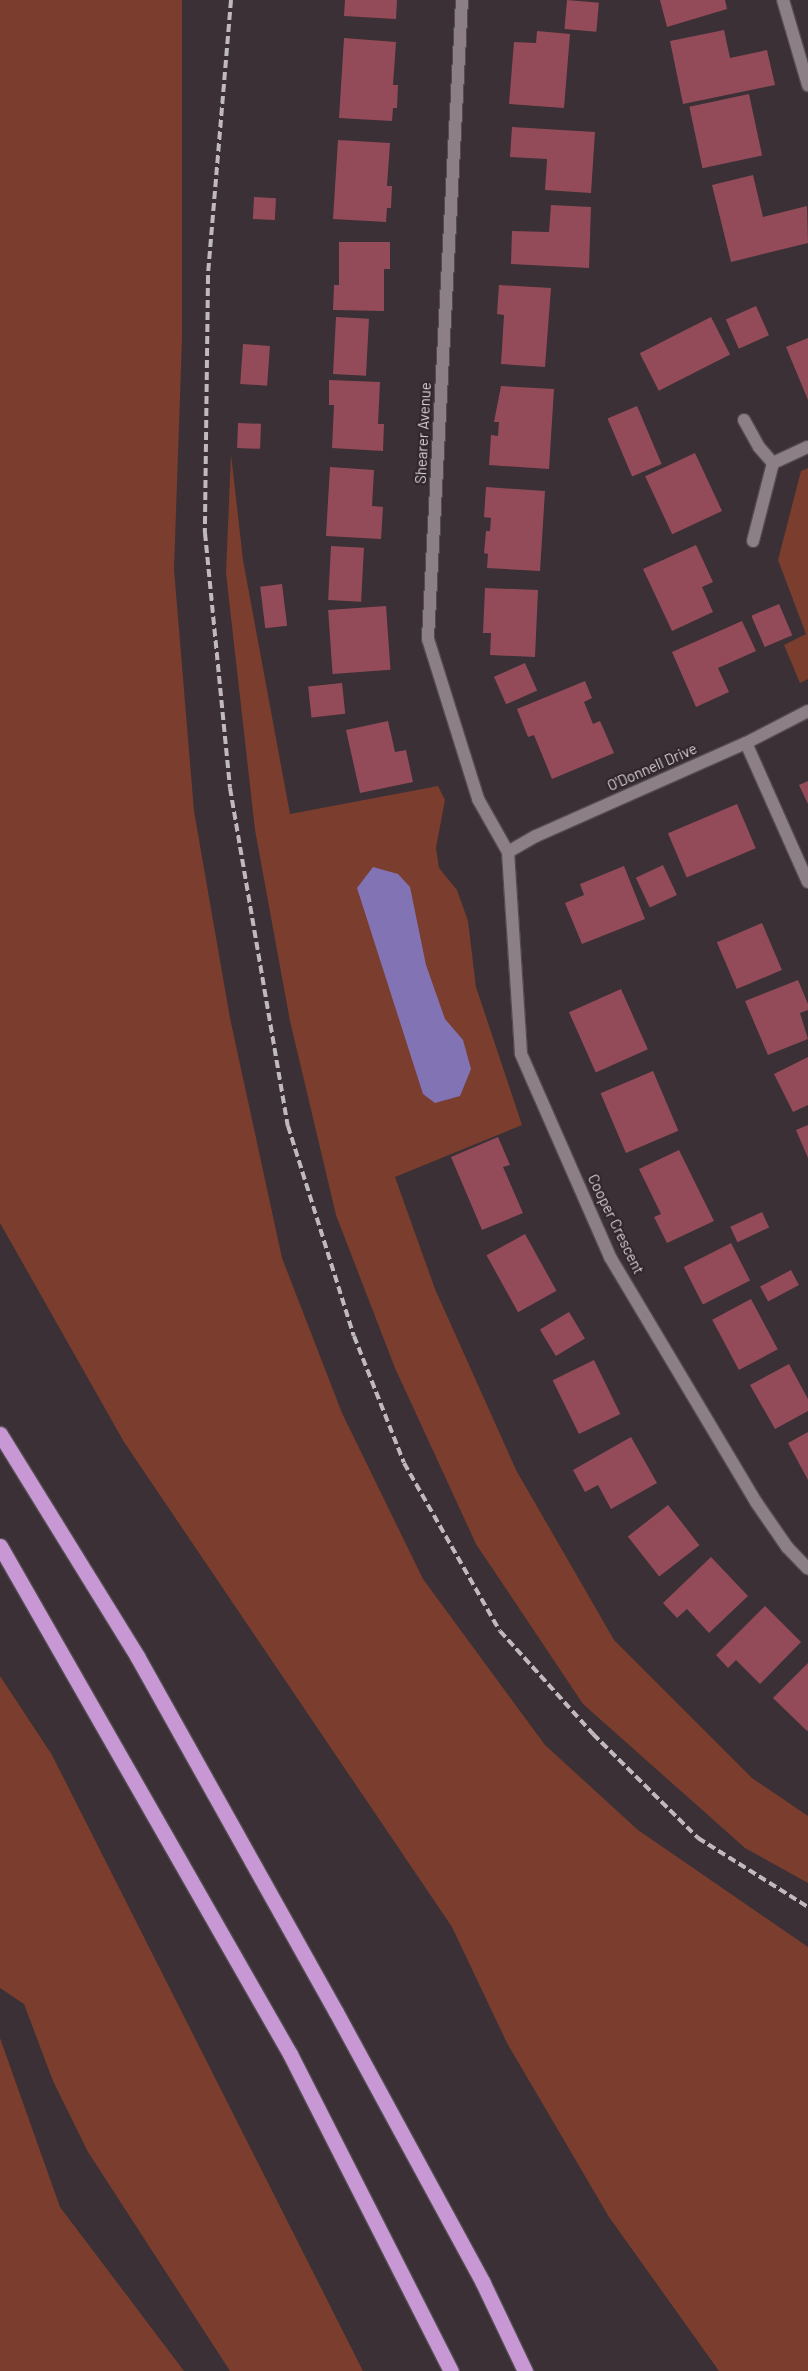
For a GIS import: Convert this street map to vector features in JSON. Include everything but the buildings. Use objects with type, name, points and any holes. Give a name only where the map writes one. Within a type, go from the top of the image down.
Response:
[{"type":"highway","points":[[0,1434],[137,1656],[307,1960],[483,2282],[525,2371]]},
{"type":"highway","points":[[0,1546],[290,2054],[452,2371]]},
{"type":"street","name":"Shearer Avenue","points":[[462,0],[428,639],[478,799],[508,852]]},
{"type":"street","points":[[783,0],[808,85]]},
{"type":"street","points":[[744,420],[759,447],[772,462]]},
{"type":"street","points":[[772,462],[808,447]]},
{"type":"street","points":[[754,541],[772,462]]},
{"type":"street","name":"O'Donnell Drive","points":[[508,852],[536,836],[746,743],[808,711]]},
{"type":"street","points":[[746,743],[808,882]]},
{"type":"street","name":"Cooper Crescent","points":[[508,852],[521,1054],[610,1257],[756,1502],[787,1547],[808,1569]]},
{"type":"shaded area","points":[[0,0],[182,0],[182,339],[174,569],[194,811],[230,1018],[282,1258],[342,1413],[423,1579],[545,1745],[638,1830],[808,1947],[808,2371],[719,2371],[609,2217],[507,2043],[452,1927],[124,1442],[0,1223]]},
{"type":"shaded area","points":[[231,454],[243,560],[290,814],[438,786],[445,800],[436,848],[439,868],[457,890],[468,921],[476,987],[522,1125],[395,1177],[435,1289],[516,1470],[614,1640],[752,1778],[808,1816],[808,1883],[745,1848],[583,1704],[476,1544],[395,1368],[336,1215],[290,1021],[255,830],[226,573]]},
{"type":"shaded area","points":[[808,468],[808,679],[800,683],[784,645],[806,634],[778,560],[801,471]]},
{"type":"shaded area","points":[[373,867],[398,874],[410,887],[426,965],[445,1019],[463,1040],[471,1069],[460,1096],[435,1103],[423,1094],[357,888]]},
{"type":"shaded area","points":[[0,1676],[52,1755],[363,2371],[230,2371],[88,2152],[53,2081],[24,2004],[0,1988]]},
{"type":"shaded area","points":[[0,2038],[60,2207],[184,2371],[0,2371]]},
{"type":"railway","points":[[231,0],[208,276],[205,533],[230,788],[288,1126],[354,1336],[404,1463],[500,1631],[593,1734],[698,1838],[808,1907]]}]
